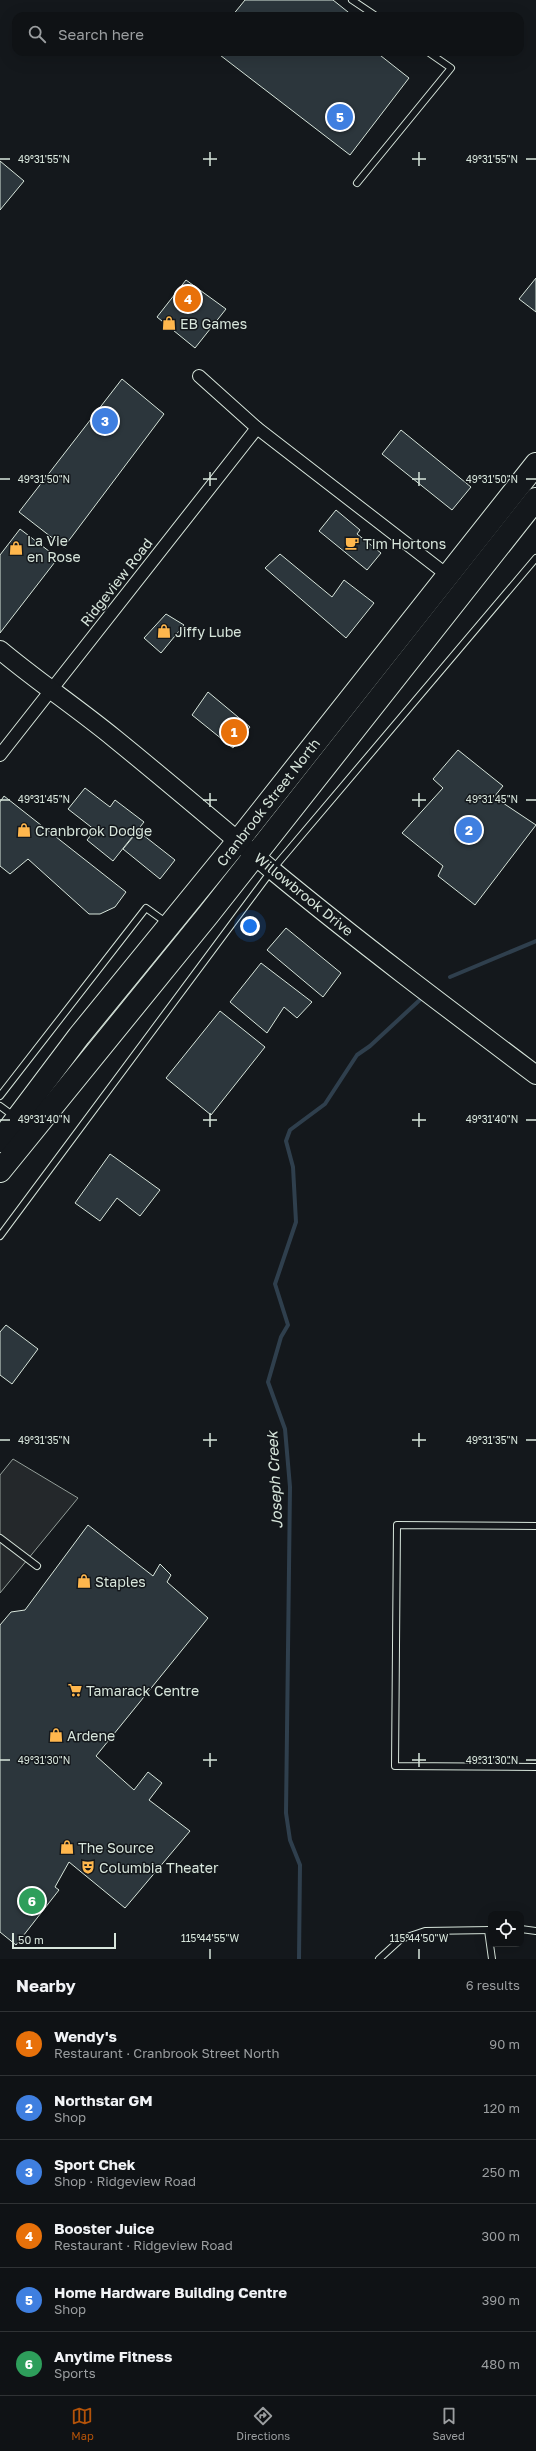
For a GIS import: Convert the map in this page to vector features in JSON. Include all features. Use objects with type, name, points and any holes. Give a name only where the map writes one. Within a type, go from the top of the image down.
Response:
[{"type":"highway","name":"Cranbrook Street North","points":[[0,1141],[8,1112],[79,1036],[170,925],[536,464]]},
{"type":"highway","name":"Cranbrook Street North","points":[[0,1171],[255,855],[536,499]]},
{"type":"street","points":[[199,376],[257,428],[465,589]]},
{"type":"street","name":"Ridgeview Road","points":[[0,755],[257,428]]},
{"type":"street","name":"Willowbrook Drive","points":[[0,650],[50,690],[61,695],[272,870],[421,989],[536,1075]]},
{"type":"lane","points":[[352,0],[370,12]]},
{"type":"lane","points":[[357,183],[451,68],[434,56]]},
{"type":"lane","points":[[0,1236],[272,870],[536,558]]},
{"type":"lane","points":[[0,1096],[146,908],[170,925]]},
{"type":"lane","points":[[536,1526],[397,1525],[395,1758],[395,1766],[536,1766]]},
{"type":"lane","points":[[0,1538],[37,1566]]},
{"type":"lane","points":[[524,1929],[536,1931]]},
{"type":"lane","points":[[379,1959],[401,1939],[425,1931],[488,1930]]},
{"type":"lane","points":[[491,1947],[492,1959]]},
{"type":"shaded area","points":[[13,1459],[78,1498],[0,1593],[0,1475]]},
{"type":"building","points":[[245,0],[333,0],[348,12],[235,12]]},
{"type":"building","points":[[221,56],[381,56],[409,78],[350,155]]},
{"type":"building","points":[[0,161],[24,181],[0,210]]},
{"type":"building","points":[[536,278],[536,312],[519,299]]},
{"type":"building","points":[[186,280],[226,309],[195,348],[157,317]]},
{"type":"building","points":[[122,379],[164,414],[64,547],[19,512]]},
{"type":"building","points":[[401,430],[471,487],[452,510],[382,454]]},
{"type":"building","name":"Tim Hortons","points":[[336,510],[360,530],[357,534],[381,553],[367,570],[319,531]]},
{"type":"building","points":[[20,529],[58,558],[0,633],[0,555]]},
{"type":"building","points":[[280,554],[332,597],[344,580],[374,603],[346,638],[265,568]]},
{"type":"building","name":"Jiffy Lube","points":[[166,614],[184,625],[161,653],[144,638]]},
{"type":"building","points":[[208,692],[250,727],[233,748],[192,715]]},
{"type":"building","points":[[458,750],[503,786],[494,797],[536,825],[475,905],[438,876],[443,866],[402,833],[443,788],[433,779]]},
{"type":"building","points":[[85,788],[110,807],[115,800],[144,822],[113,861],[87,840],[95,830],[68,809]]},
{"type":"building","name":"Cranbrook Dodge","points":[[4,796],[126,892],[115,907],[100,914],[89,914],[28,859],[10,874],[0,866],[0,802]]},
{"type":"building","points":[[138,831],[175,860],[160,879],[123,849]]},
{"type":"building","points":[[286,928],[341,973],[323,997],[267,950]]},
{"type":"building","points":[[261,963],[312,1002],[297,1018],[284,1007],[267,1033],[230,1002]]},
{"type":"building","points":[[220,1011],[265,1047],[211,1115],[166,1078]]},
{"type":"building","points":[[110,1154],[160,1190],[140,1216],[117,1198],[100,1221],[75,1203]]},
{"type":"building","points":[[6,1325],[38,1349],[12,1384],[0,1375],[0,1332]]},
{"type":"building","name":"Tamarack Centre","points":[[88,1525],[153,1576],[160,1564],[171,1575],[167,1582],[208,1618],[96,1756],[134,1790],[148,1772],[162,1783],[149,1800],[190,1831],[125,1908],[69,1862],[55,1887],[59,1890],[16,1945],[0,1932],[0,1625],[11,1612],[25,1610]]},
{"type":"waterway","name":"Joseph Creek","points":[[450,977],[536,941]]},
{"type":"waterway","name":"Joseph Creek","points":[[299,1959],[300,1865],[290,1840],[286,1813],[290,1487],[285,1429],[268,1382],[281,1337],[288,1325],[275,1284],[296,1222],[293,1167],[286,1141],[290,1130],[325,1104],[357,1055],[370,1046],[423,997]]},
{"type":"place","name":"Home Hardware Building Centre","points":[[340,117]]},
{"type":"place","name":"Booster Juice","points":[[188,299]]},
{"type":"place","name":"EB Games","points":[[169,323]]},
{"type":"place","name":"Sport Chek","points":[[105,421]]},
{"type":"place","name":"Tim Hortons","points":[[352,543]]},
{"type":"place","name":"La Vie en Rose","points":[[16,548]]},
{"type":"place","name":"Jiffy Lube","points":[[164,631]]},
{"type":"place","name":"Wendy's","points":[[234,732]]},
{"type":"place","name":"Cranbrook Dodge","points":[[24,830]]},
{"type":"place","name":"Northstar GM","points":[[469,830]]},
{"type":"place","name":"Staples","points":[[84,1581]]},
{"type":"place","name":"Tamarack Centre","points":[[75,1690]]},
{"type":"place","name":"Ardene","points":[[56,1735]]},
{"type":"place","name":"The Source","points":[[67,1847]]},
{"type":"place","name":"Columbia Theater","points":[[88,1867]]},
{"type":"place","name":"Anytime Fitness","points":[[32,1901]]}]
